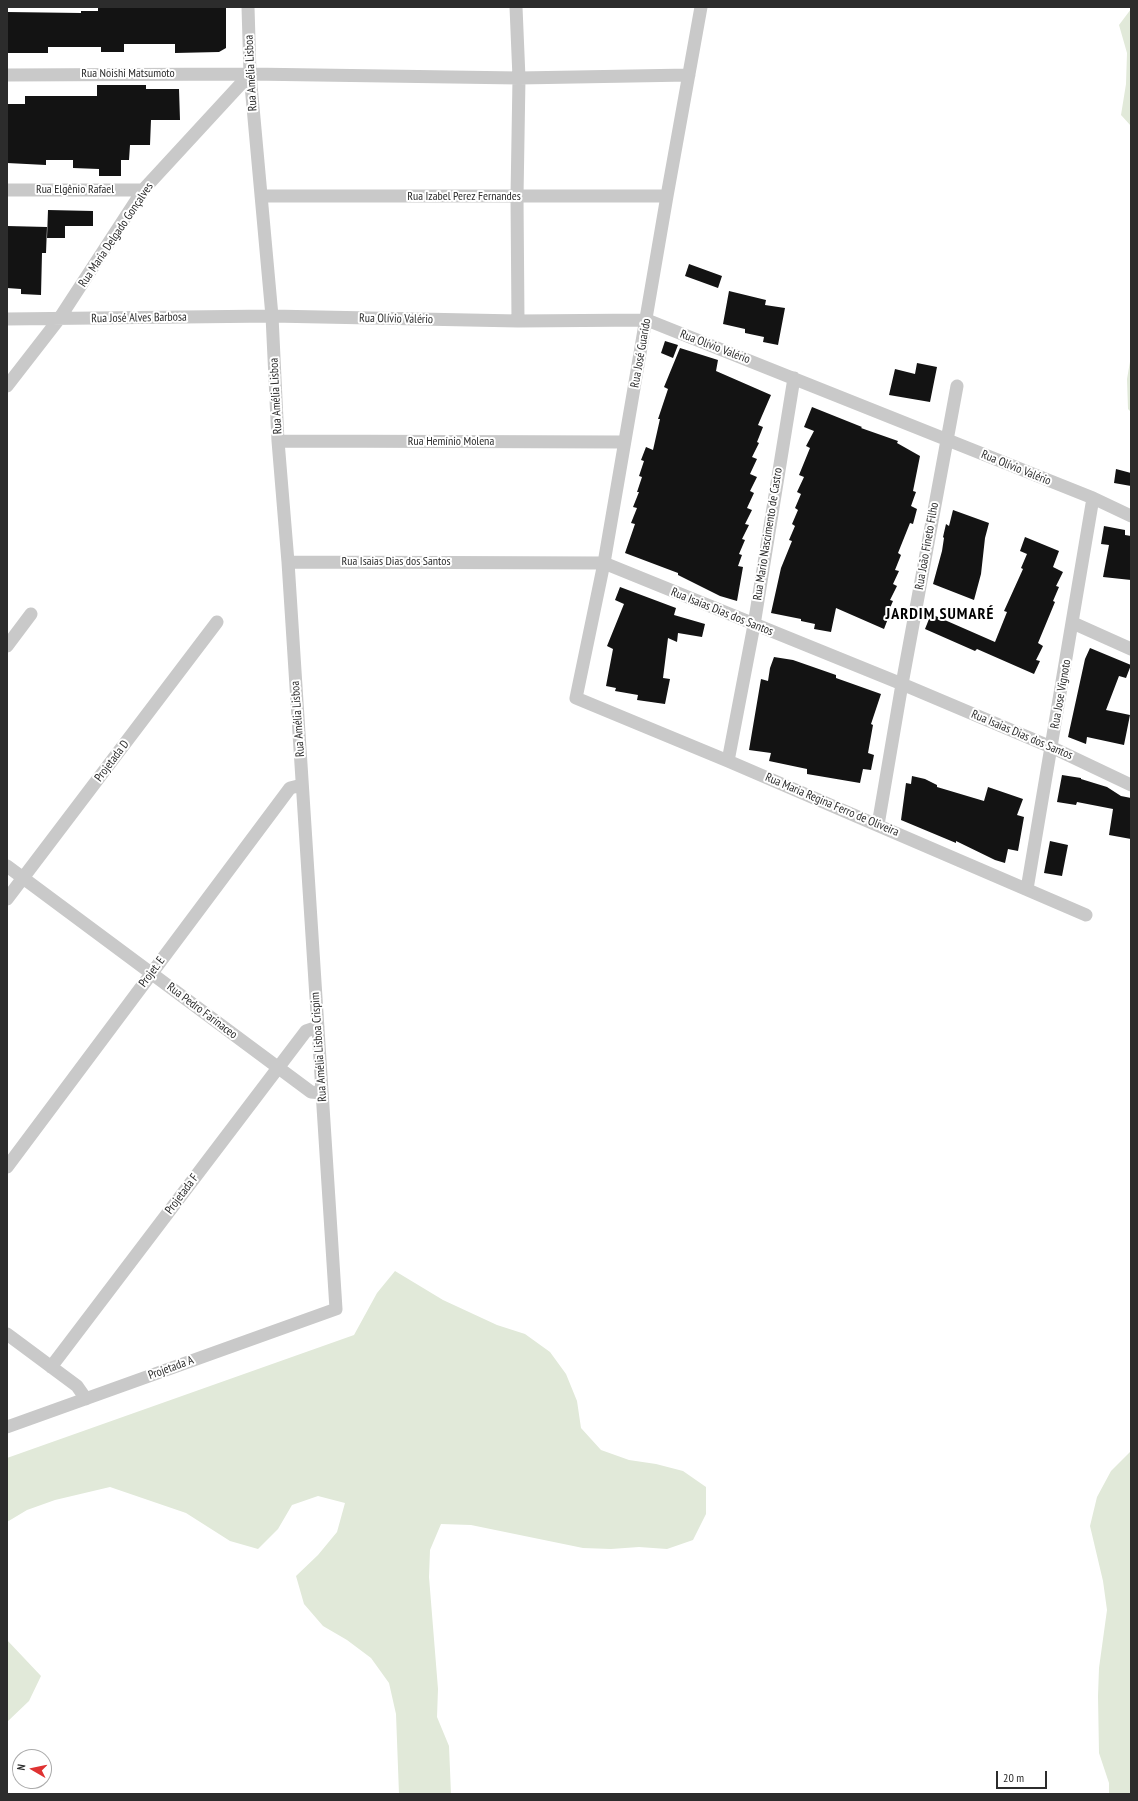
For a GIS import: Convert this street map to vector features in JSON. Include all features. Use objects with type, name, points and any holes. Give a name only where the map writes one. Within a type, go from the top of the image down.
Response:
[{"type":"street","name":"Rua Amélia Lisboa","points":[[248,7],[250,74],[272,316],[278,441],[288,562],[302,784]]},
{"type":"street","points":[[516,7],[519,78],[517,197],[518,321]]},
{"type":"street","name":"Rua José Guarido","points":[[576,698],[604,563],[701,7]]},
{"type":"street","name":"Rua Noishi Matsumoto","points":[[7,75],[250,74],[519,78],[689,75]]},
{"type":"street","name":"Rua Maria Delgado Gonçalves","points":[[7,386],[59,319],[144,190],[250,74]]},
{"type":"street","name":"Rua Elgênio Rafael","points":[[7,190],[144,190]]},
{"type":"street","name":"Rua Izabel Perez Fernandes","points":[[261,196],[667,196]]},
{"type":"street","name":"Rua José Alves Barbosa","points":[[7,319],[272,316]]},
{"type":"street","name":"Rua Olívio Valério","points":[[272,316],[518,321],[647,320],[1093,498],[1131,516]]},
{"type":"street","name":"Rua Mario Nascimento de Castro","points":[[728,761],[754,625],[794,378]]},
{"type":"street","name":"Rua João Fineto Filho","points":[[878,825],[902,684],[957,386]]},
{"type":"street","name":"Rua Hemínio Molena","points":[[278,441],[624,442]]},
{"type":"street","name":"Rua Jose Vignoto","points":[[1027,889],[1093,498]]},
{"type":"street","name":"Rua Isaias Dias dos Santos","points":[[288,562],[604,563],[902,684],[1052,747],[1131,785]]},
{"type":"street","points":[[7,646],[31,614]]},
{"type":"street","name":"Projetada D","points":[[7,899],[217,622]]},
{"type":"street","points":[[1073,623],[1131,649]]},
{"type":"street","name":"Rua Maria Regina Ferro de Oliveira","points":[[576,698],[728,761],[1086,915]]},
{"type":"street","name":"Projet. E","points":[[7,1167],[290,788],[302,784]]},
{"type":"street","name":"Rua Amélia Lisboa Crispim","points":[[302,784],[336,1309]]},
{"type":"street","name":"Rua Pedro Farinaceo","points":[[7,866],[312,1092],[322,1093]]},
{"type":"street","name":"Projetada F","points":[[51,1366],[306,1031],[318,1027]]},
{"type":"street","name":"Projetada A","points":[[7,1427],[336,1309]]},
{"type":"street","points":[[7,1334],[77,1386],[86,1399]]},
{"type":"green space","points":[[1131,9],[1131,126],[1121,115],[1126,84],[1127,53],[1119,25]]},
{"type":"green space","points":[[1131,356],[1131,412],[1128,409],[1127,379]]},
{"type":"green space","points":[[395,1271],[443,1300],[497,1325],[525,1334],[550,1352],[566,1374],[577,1401],[581,1428],[601,1450],[629,1460],[656,1464],[683,1471],[706,1487],[706,1514],[693,1540],[667,1549],[639,1547],[611,1549],[583,1548],[471,1525],[441,1524],[430,1550],[429,1577],[438,1689],[437,1717],[449,1746],[451,1794],[399,1794],[396,1714],[389,1683],[371,1658],[347,1640],[323,1626],[304,1604],[296,1576],[318,1555],[337,1532],[345,1503],[318,1496],[292,1505],[278,1529],[258,1549],[230,1541],[186,1513],[110,1487],[55,1500],[27,1510],[7,1522],[7,1458],[354,1335],[377,1293]]},
{"type":"green space","points":[[1131,1451],[1131,1794],[1109,1794],[1109,1783],[1099,1753],[1098,1696],[1099,1668],[1107,1610],[1103,1581],[1090,1526],[1097,1497],[1111,1471]]},
{"type":"green space","points":[[7,1640],[41,1676],[29,1701],[7,1722]]},
{"type":"building","points":[[98,7],[226,7],[226,48],[219,52],[175,53],[175,44],[124,44],[124,52],[101,52],[101,47],[48,47],[48,53],[7,53],[7,12],[81,13],[81,11],[98,11]]},
{"type":"building","points":[[97,85],[146,85],[146,89],[179,89],[180,120],[151,120],[150,145],[130,145],[129,160],[121,160],[121,176],[99,176],[99,169],[73,168],[73,160],[46,160],[46,165],[7,163],[7,104],[25,104],[25,96],[97,96]]},
{"type":"building","points":[[48,210],[93,211],[93,226],[65,226],[65,238],[47,238]]},
{"type":"building","points":[[7,226],[47,227],[46,253],[42,253],[41,295],[21,294],[21,289],[7,288]]},
{"type":"building","points":[[689,264],[722,276],[718,288],[685,276]]},
{"type":"building","points":[[729,291],[766,300],[765,305],[785,308],[778,345],[763,342],[764,337],[745,333],[745,329],[723,324]]},
{"type":"building","points":[[665,341],[678,345],[673,358],[661,353]]},
{"type":"building","points":[[680,348],[718,360],[716,371],[771,395],[758,425],[763,427],[757,442],[759,443],[752,457],[757,459],[750,474],[757,477],[750,491],[754,493],[747,508],[752,510],[745,524],[749,525],[742,539],[745,540],[739,554],[742,555],[738,566],[743,567],[737,601],[720,596],[678,575],[678,573],[625,553],[635,524],[631,523],[637,508],[633,507],[639,492],[637,492],[642,477],[639,476],[644,461],[641,460],[646,447],[653,450],[660,419],[658,419],[668,389],[664,387]]},
{"type":"building","points":[[917,363],[937,367],[930,402],[889,395],[895,369],[915,374]]},
{"type":"building","points":[[812,407],[862,427],[861,428],[898,441],[897,443],[920,456],[913,491],[916,492],[911,506],[917,509],[913,524],[910,523],[898,553],[901,555],[895,570],[899,571],[893,584],[897,586],[890,600],[893,601],[887,615],[889,616],[884,629],[836,608],[831,632],[814,629],[815,624],[801,621],[801,619],[771,613],[781,568],[792,541],[789,540],[795,526],[792,524],[798,510],[795,508],[801,494],[797,492],[804,477],[799,475],[810,448],[806,446],[814,431],[804,427]]},
{"type":"building","points":[[1116,469],[1131,473],[1131,486],[1114,483]]},
{"type":"building","points":[[953,510],[989,523],[985,538],[981,574],[974,600],[933,584],[942,551],[946,524],[949,526]]},
{"type":"building","points":[[1104,526],[1125,530],[1125,535],[1131,536],[1131,580],[1103,577],[1109,545],[1101,544]]},
{"type":"building","points":[[1025,537],[1059,551],[1053,567],[1063,572],[1056,586],[1059,587],[1053,601],[1055,602],[1038,643],[1043,646],[1036,660],[1040,661],[1034,674],[977,649],[975,651],[925,629],[931,614],[995,642],[1007,612],[1004,611],[1023,569],[1021,568],[1027,554],[1020,551]]},
{"type":"building","points":[[620,587],[676,608],[674,615],[705,624],[702,637],[678,633],[677,642],[668,638],[663,678],[670,679],[665,704],[637,700],[638,695],[615,691],[616,688],[606,686],[613,649],[607,646],[624,604],[615,600]]},
{"type":"building","points":[[1090,648],[1131,665],[1126,678],[1119,676],[1106,710],[1130,715],[1124,745],[1087,737],[1086,744],[1068,737],[1085,659]]},
{"type":"building","points":[[774,657],[793,660],[836,675],[836,678],[881,694],[871,724],[873,725],[868,753],[874,755],[871,770],[863,769],[860,783],[807,774],[807,769],[769,761],[771,753],[749,750],[761,679],[768,681],[770,668]]},
{"type":"building","points":[[1062,775],[1081,778],[1107,787],[1121,796],[1131,798],[1131,839],[1109,835],[1113,809],[1077,802],[1076,805],[1057,802]]},
{"type":"building","points":[[912,776],[925,779],[937,785],[937,787],[984,801],[988,787],[1023,799],[1017,815],[1024,817],[1018,851],[1008,849],[1005,863],[995,860],[956,841],[956,843],[901,820],[906,783],[911,784]]},
{"type":"building","points":[[1050,841],[1068,845],[1062,876],[1044,873]]},
{"type":"district","name":"JARDIM SUMARÉ","points":[[940,614]]}]
